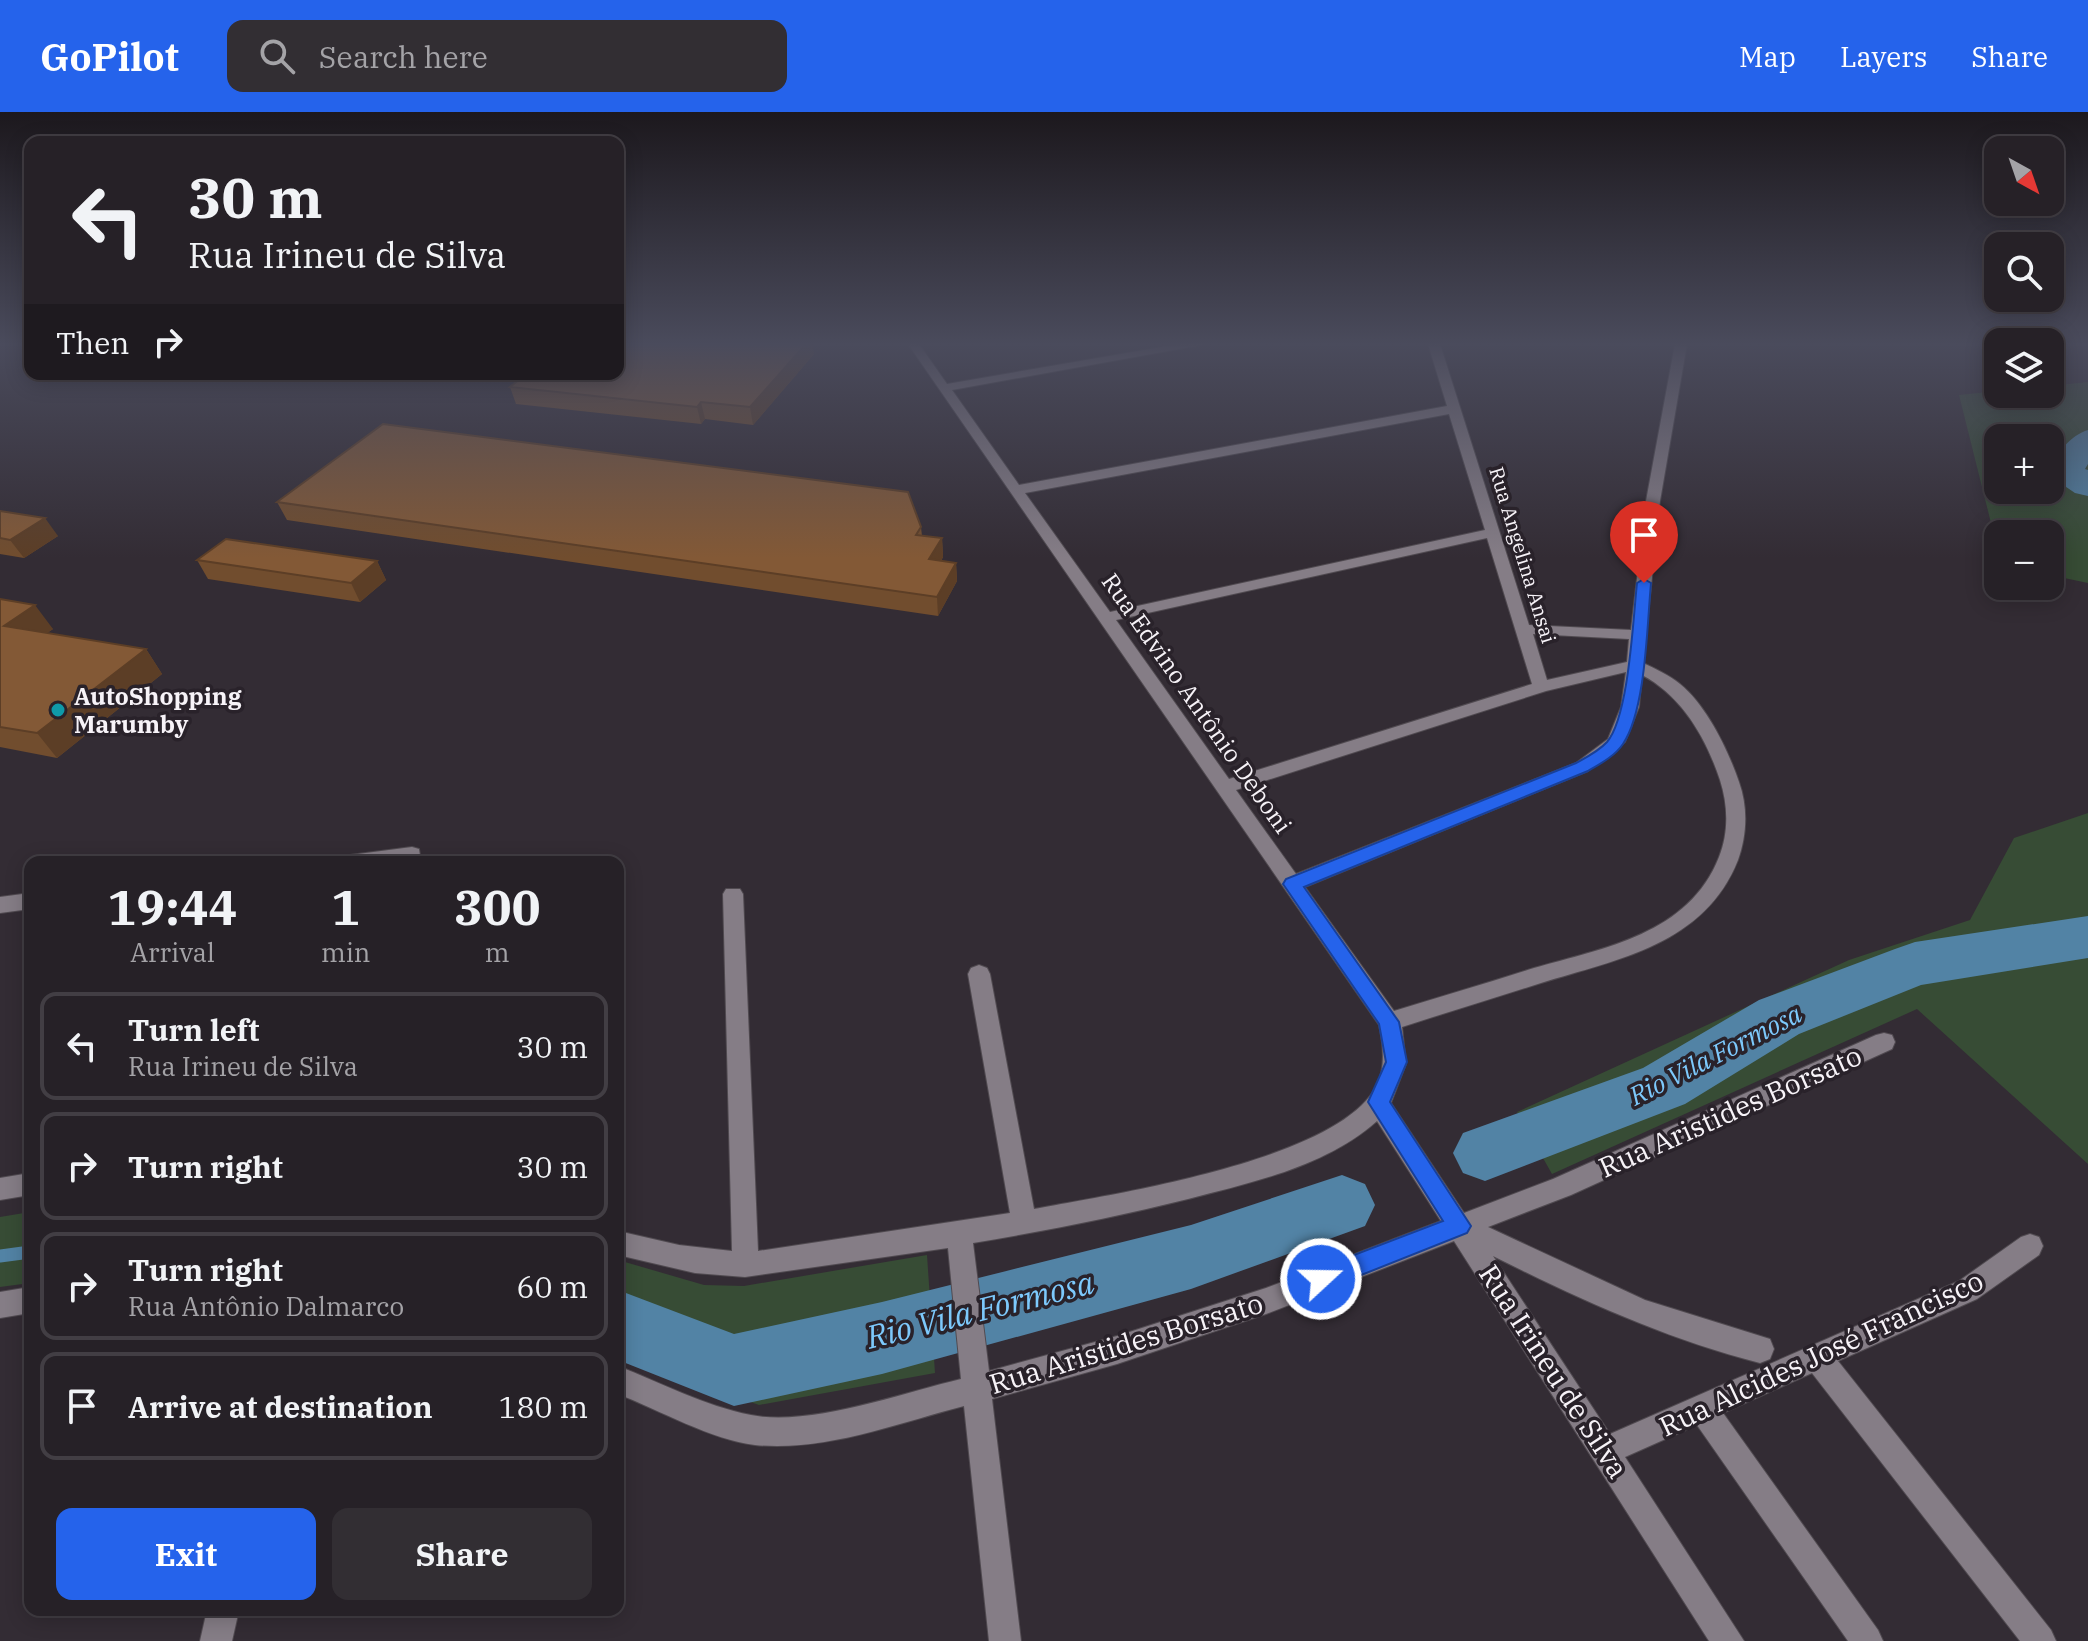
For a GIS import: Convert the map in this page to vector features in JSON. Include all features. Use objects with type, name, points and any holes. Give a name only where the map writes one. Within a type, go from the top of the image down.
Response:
[{"type":"street","name":"Rua Edvino Antônio Deboni","points":[[963,415],[1389,1022],[1397,1062],[1378,1102]]},
{"type":"street","points":[[1016,490],[1420,415]]},
{"type":"street","name":"Rua Angelina Ansai","points":[[1456,415],[1541,687]]},
{"type":"street","points":[[1292,884],[1568,773],[1601,756],[1616,742],[1625,725],[1640,635],[1653,501],[1668,415]]},
{"type":"street","points":[[1105,618],[1493,532]]},
{"type":"street","points":[[1523,629],[1640,635]]},
{"type":"street","points":[[1224,787],[1541,687],[1635,665],[1666,682],[1685,699],[1732,783],[1738,818],[1727,864],[1716,885],[1685,918],[1644,942],[1389,1022]]},
{"type":"street","points":[[733,894],[745,1264]]},
{"type":"street","points":[[0,905],[24,902]]},
{"type":"street","points":[[979,974],[1024,1222]]},
{"type":"street","name":"Rua Aristides Borsato","points":[[624,1382],[721,1421],[753,1430],[820,1428],[975,1378],[1191,1327],[1562,1187],[1884,1042]]},
{"type":"street","points":[[624,1244],[689,1259],[745,1264],[1024,1222],[1161,1194],[1255,1169],[1329,1140],[1359,1122],[1378,1102]]},
{"type":"street","name":"Rua Irineu de Silva","points":[[1378,1102],[1607,1450],[1728,1641]]},
{"type":"street","points":[[0,1189],[24,1185]]},
{"type":"street","points":[[1459,1226],[1587,1288],[1656,1317],[1718,1340],[1760,1349]]},
{"type":"street","points":[[959,1234],[1005,1641]]},
{"type":"street","name":"Rua Alcides José Francisco","points":[[1607,1450],[1968,1290],[2030,1246]]},
{"type":"street","points":[[0,1305],[24,1301]]},
{"type":"street","points":[[1817,1357],[2040,1641]]},
{"type":"street","points":[[1702,1407],[1867,1641]]},
{"type":"street","points":[[216,1641],[222,1616]]},
{"type":"green space","points":[[1964,415],[2088,415],[2088,583],[2064,578],[2064,520],[1990,520],[1986,504],[2064,504],[2064,424],[1984,424],[1984,495]]},
{"type":"green space","points":[[2088,813],[2088,1164],[1917,1009],[1552,1174],[1517,1112],[1849,960],[1970,920],[2014,838]]},
{"type":"green space","points":[[24,1213],[24,1284],[0,1287],[0,1217]]},
{"type":"green space","points":[[927,1255],[935,1373],[759,1405],[624,1357],[624,1262],[704,1285],[744,1286]]},
{"type":"building","points":[[383,424],[908,492],[921,527],[916,535],[942,538],[929,559],[956,563],[937,597],[277,502]]},
{"type":"building","points":[[0,511],[45,518],[10,540],[0,538]]},
{"type":"building","points":[[226,539],[377,561],[351,583],[197,560]]},
{"type":"building","points":[[0,599],[35,605],[4,626],[146,649],[37,733],[0,727]]},
{"type":"waterway","name":"Rio Vila Formosa","points":[[2088,440],[2065,472],[2088,485]]},
{"type":"waterway","name":"Rio Vila Formosa","points":[[1485,1153],[1664,1086],[1779,1017],[1915,964],[2088,937]]},
{"type":"waterway","name":"Rio Vila Formosa","points":[[624,1327],[734,1370],[882,1338],[1191,1257],[1342,1205]]},
{"type":"waterway","name":"Rio Vila Formosa","points":[[0,1256],[24,1253]]},
{"type":"place","name":"AutoShopping Marumby","points":[[58,710]]},
{"type":"route","points":[[1321,1279],[1459,1226],[1378,1102],[1397,1062],[1389,1022],[1292,884],[1582,767],[1601,756],[1616,742],[1630,707],[1644,583]]}]
